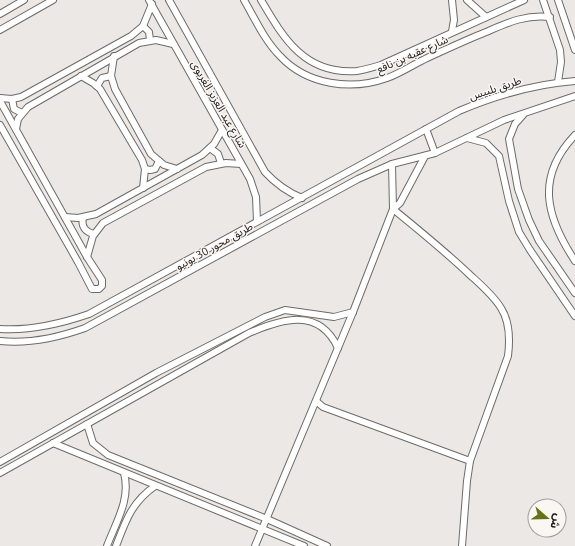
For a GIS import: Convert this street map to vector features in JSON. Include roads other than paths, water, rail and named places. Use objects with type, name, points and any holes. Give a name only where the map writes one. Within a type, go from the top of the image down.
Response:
[{"type":"street","points":[[0,14],[24,0]]},
{"type":"street","points":[[0,30],[53,0]]},
{"type":"street","name":"شارع عبد العزيز الغربوى","points":[[169,0],[265,172],[275,183],[288,192],[302,198]]},
{"type":"street","name":"شارع عقبه بن نافع","points":[[244,0],[263,33],[280,57],[303,74],[330,84],[359,85],[387,78],[466,40],[518,19],[539,16],[550,17]]},
{"type":"street","name":"شارع عقبه بن نافع","points":[[262,0],[290,46],[310,61],[333,70],[358,71],[381,65],[452,31],[524,0]]},
{"type":"street","points":[[452,0],[454,20],[452,31]]},
{"type":"street","points":[[467,0],[486,17]]},
{"type":"street","points":[[543,0],[560,50],[561,62],[558,82]]},
{"type":"street","points":[[558,0],[575,50]]},
{"type":"street","points":[[0,125],[78,262],[89,285],[92,289],[97,290],[102,286],[102,280],[87,257],[0,100],[12,100],[22,97],[135,33],[143,26],[151,2]]},
{"type":"street","name":"شارع عبد العزيز الغربوى","points":[[151,2],[255,191],[257,221]]},
{"type":"street","points":[[143,26],[149,32],[150,40]]},
{"type":"street","points":[[16,129],[22,113],[32,104],[114,56],[139,43],[150,40],[162,40],[173,44]]},
{"type":"street","points":[[114,56],[110,76],[114,89],[151,154],[167,166],[177,169]]},
{"type":"street","points":[[81,76],[97,86],[142,160],[145,168],[143,188]]},
{"type":"street","points":[[97,86],[102,78],[110,76]]},
{"type":"street","name":"طريق بلبيس","points":[[426,129],[459,111],[489,98],[520,89],[558,82],[575,81]]},
{"type":"street","points":[[426,129],[435,153],[504,120],[575,96]]},
{"type":"street","points":[[12,100],[14,109],[22,113]]},
{"type":"street","points":[[526,112],[514,124],[509,139],[518,189],[529,220],[539,241],[575,293]]},
{"type":"street","name":"طريق محور 30 يونيو","points":[[0,328],[29,329],[50,326],[89,314],[426,129]]},
{"type":"street","points":[[64,216],[83,218],[96,214],[202,156],[210,148],[222,130]]},
{"type":"street","points":[[575,135],[561,152],[554,166],[549,196],[550,211],[555,226],[575,261]]},
{"type":"street","points":[[467,138],[486,143],[499,156],[509,201],[519,232],[575,316]]},
{"type":"street","points":[[210,148],[218,154],[221,163]]},
{"type":"street","name":"طريق محور 30 يونيو","points":[[0,342],[13,343],[54,338],[85,328],[358,179],[392,164],[435,153]]},
{"type":"street","points":[[255,546],[353,312],[393,210],[400,202],[425,156]]},
{"type":"street","points":[[145,168],[150,170],[155,169],[159,161]]},
{"type":"street","points":[[87,257],[89,246],[94,234],[103,223],[202,169],[221,163],[241,164]]},
{"type":"street","points":[[392,164],[393,210]]},
{"type":"street","points":[[393,210],[438,246],[489,292],[502,309],[508,325],[510,341],[508,356],[470,461],[462,546]]},
{"type":"street","points":[[83,218],[84,227],[88,232],[94,234]]},
{"type":"street","points":[[0,462],[156,373],[272,314],[285,310],[297,310],[334,317],[353,312]]},
{"type":"street","points":[[0,473],[249,333],[274,322],[302,320],[312,322],[329,332],[338,348]]},
{"type":"street","points":[[113,398],[118,406]]},
{"type":"street","points":[[316,401],[323,407],[470,461]]},
{"type":"street","points":[[87,424],[93,443],[108,455],[267,519],[327,546]]},
{"type":"street","points":[[53,443],[304,546]]},
{"type":"street","points":[[8,458],[12,466]]},
{"type":"street","points":[[107,546],[127,492],[124,473]]},
{"type":"street","points":[[116,546],[133,506],[144,494],[155,486]]}]
